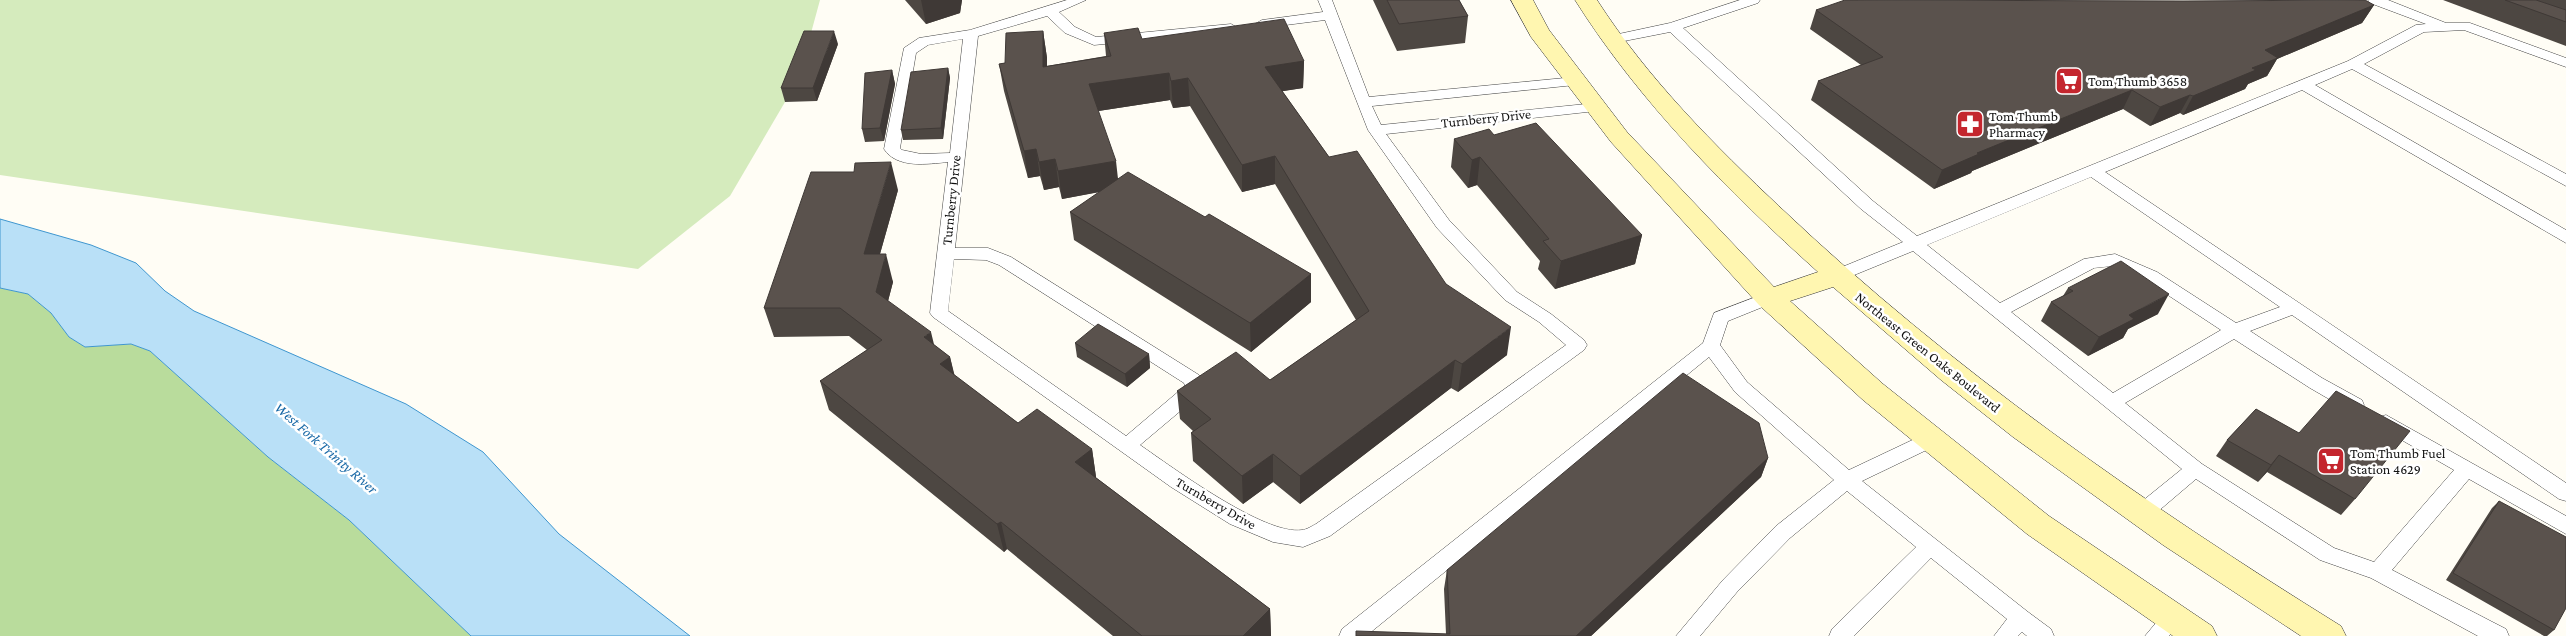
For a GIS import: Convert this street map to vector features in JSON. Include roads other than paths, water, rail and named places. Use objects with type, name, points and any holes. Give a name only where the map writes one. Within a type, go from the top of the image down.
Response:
[{"type":"main road","points":[[1522,0],[1539,32],[1575,81],[1644,166],[1769,298],[1873,392],[1930,440],[2164,627],[2200,636]]},
{"type":"main road","name":"Northeast Green Oaks Boulevard","points":[[1586,0],[1662,102],[1693,136],[1836,276],[1981,397],[2142,513],[2329,636]]},
{"type":"main road","points":[[1769,298],[1836,276]]},
{"type":"lane","points":[[955,157],[906,158],[896,155],[892,149],[909,52],[924,41],[971,34],[1050,11],[1078,0]]},
{"type":"lane","name":"Turnberry Drive","points":[[971,34],[955,157],[939,313],[1178,482],[1237,518],[1273,534],[1303,539],[1323,530],[1578,345],[1545,318],[1511,296],[1443,224],[1376,130],[1363,102],[1325,0]]},
{"type":"lane","points":[[1614,39],[1674,27],[1753,0]]},
{"type":"lane","points":[[2375,0],[2447,27]]},
{"type":"lane","points":[[1050,11],[1070,30],[1094,41],[1331,15]]},
{"type":"lane","points":[[1836,276],[2304,85],[2353,64],[2421,28],[2465,26],[2566,63]]},
{"type":"lane","points":[[1674,27],[1867,205],[2195,469],[2327,554],[2378,572],[2498,636]]},
{"type":"lane","points":[[2353,64],[2566,181]]},
{"type":"lane","name":"Turnberry Drive","points":[[1363,102],[1575,81]]},
{"type":"lane","points":[[2304,85],[2566,237]]},
{"type":"lane","name":"Turnberry Drive","points":[[1376,130],[1596,107]]},
{"type":"lane","points":[[2093,171],[2294,308],[2562,484]]},
{"type":"lane","points":[[945,253],[988,254],[1005,261],[1193,380],[1194,387],[1190,392],[1126,446]]},
{"type":"lane","points":[[1998,311],[2090,263],[2115,260],[2151,276],[2316,383],[2566,526]]},
{"type":"lane","points":[[1350,636],[1711,346],[1720,317],[1769,298]]},
{"type":"lane","points":[[2112,402],[2235,330],[2294,308]]},
{"type":"lane","points":[[1711,346],[1741,387],[1847,480],[2043,636]]},
{"type":"lane","points":[[1687,636],[1730,586],[1784,532],[1847,480],[1930,440]]},
{"type":"lane","points":[[2378,572],[2467,468]]},
{"type":"lane","points":[[2142,513],[2195,469]]},
{"type":"lane","points":[[1840,636],[1930,546]]},
{"type":"lane","points":[[2005,636],[2021,618]]},
{"type":"water","name":"West Fork Trinity River","points":[[0,219],[91,245],[136,263],[165,291],[194,311],[406,404],[483,452],[559,534],[690,636],[471,636],[349,520],[268,457],[150,351],[131,344],[85,347],[69,337],[51,313],[28,294],[0,288]]},
{"type":"place","name":"Tom Thumb 3658","points":[[2069,81]]},
{"type":"place","name":"Tom Thumb Pharmacy","points":[[1970,124]]},
{"type":"place","name":"Tom Thumb Fuel Station 4629","points":[[2331,461]]}]
